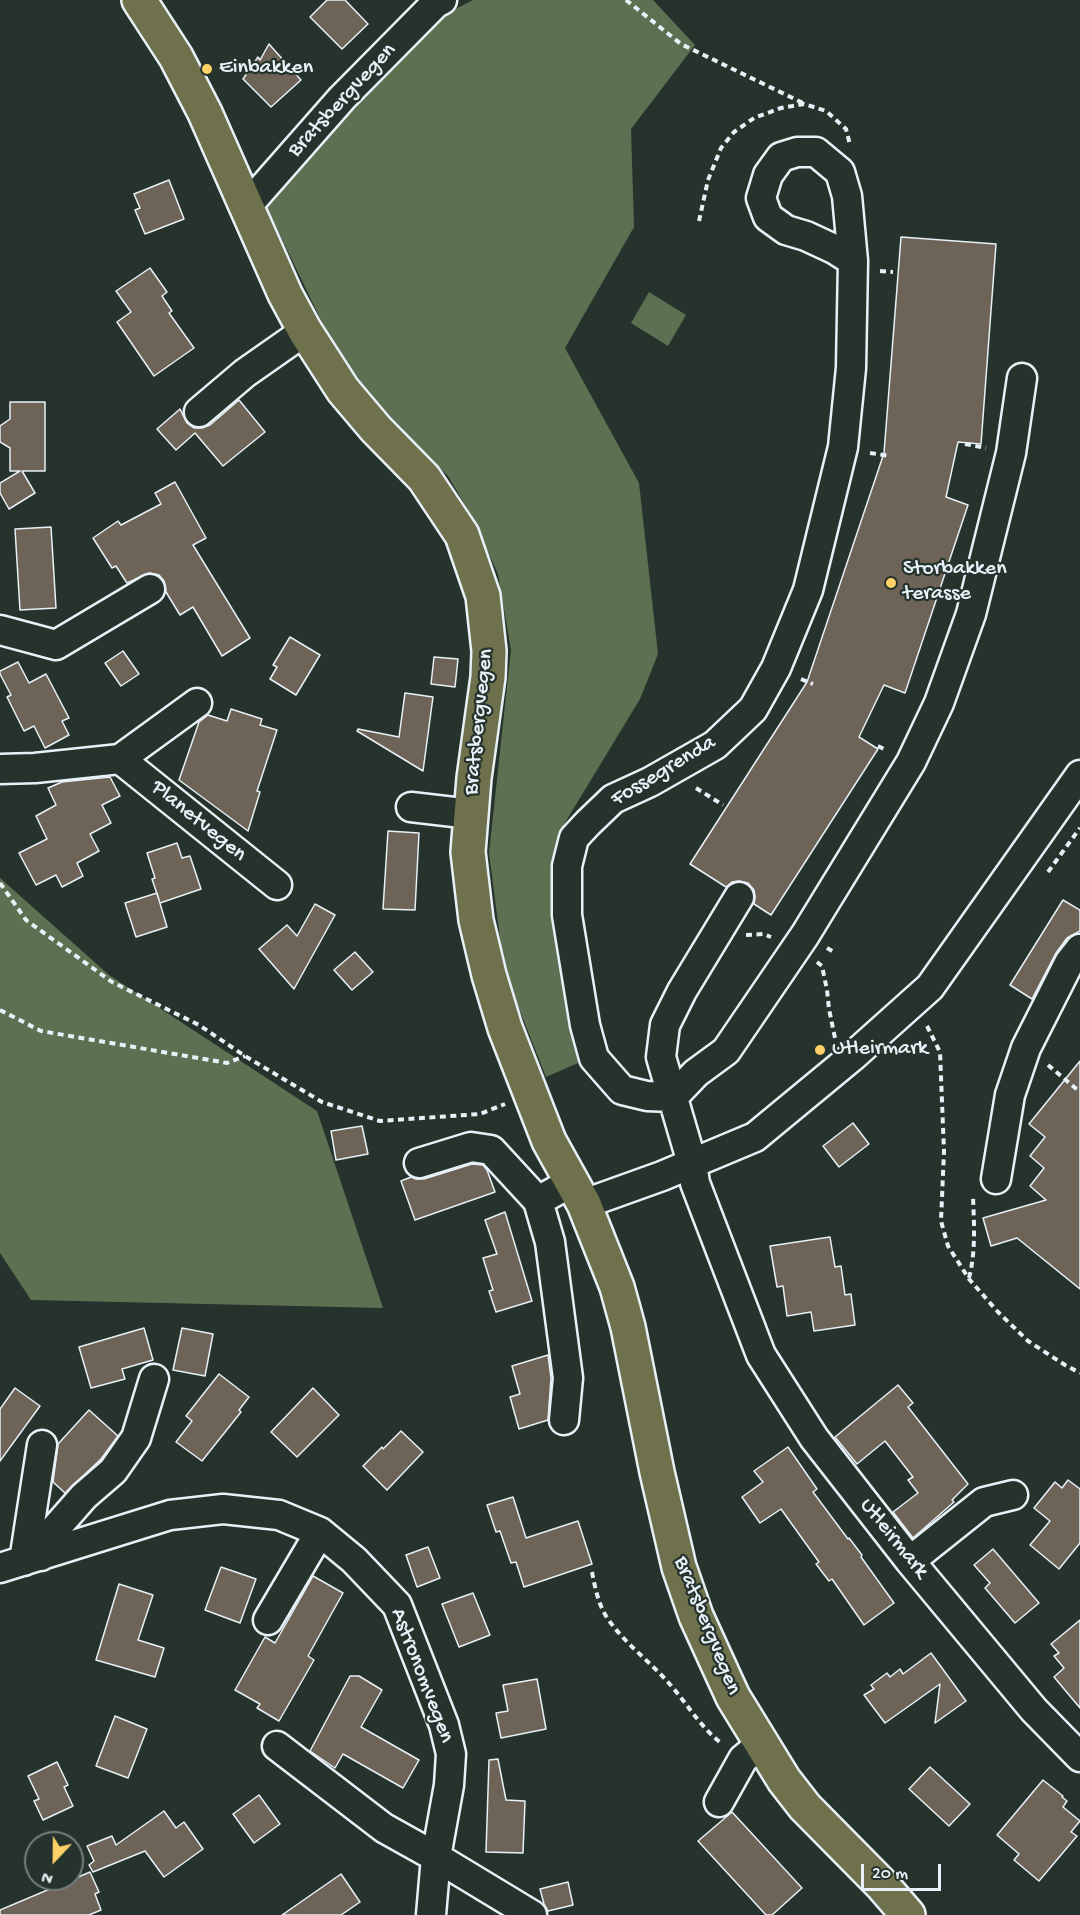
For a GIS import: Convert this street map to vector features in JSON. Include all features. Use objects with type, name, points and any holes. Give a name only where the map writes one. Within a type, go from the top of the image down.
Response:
[{"type":"main road","name":"Bratsbergvegen","points":[[139,0],[176,57],[205,113],[285,294],[305,331],[343,390],[376,429],[424,478],[462,535],[483,596],[489,651],[468,852],[476,920],[505,1028],[549,1141],[578,1193],[617,1287],[628,1327],[679,1567],[696,1616],[733,1697],[752,1752],[784,1780],[805,1807],[883,1886],[908,1915]]},
{"type":"street","name":"Bratsbergvegen","points":[[247,206],[342,98],[436,3],[442,0]]},
{"type":"street","name":"Fossegrenda","points":[[674,1097],[647,1096],[622,1090],[594,1058],[585,1025],[567,915],[567,866],[574,838],[596,815],[613,799],[650,782],[715,745],[753,709],[776,668],[808,591],[843,447],[851,368],[853,261]]},
{"type":"street","points":[[199,412],[245,373],[305,331]]},
{"type":"street","points":[[674,1097],[696,1073],[726,1051],[805,935],[911,762],[939,703],[971,614],[1011,453],[1022,378]]},
{"type":"street","points":[[0,630],[56,645],[150,589]]},
{"type":"street","points":[[0,769],[35,768],[120,759],[196,703]]},
{"type":"street","name":"Planetvegen","points":[[120,759],[277,885]]},
{"type":"street","points":[[538,1201],[578,1193],[692,1163],[755,1137],[853,1056],[930,987],[1080,775]]},
{"type":"street","points":[[411,807],[471,814]]},
{"type":"street","points":[[692,1163],[662,1057],[665,1025],[739,897]]},
{"type":"street","points":[[996,1179],[1010,1095],[1026,1048],[1069,963],[1080,948]]},
{"type":"street","points":[[419,1162],[471,1147],[491,1150],[538,1201],[550,1242],[568,1378],[564,1420]]},
{"type":"street","name":"Utleirmark","points":[[692,1163],[695,1184],[761,1355],[814,1438],[910,1561],[1034,1710],[1080,1757]]},
{"type":"street","points":[[22,1562],[48,1537],[84,1496],[113,1471],[136,1438],[154,1379]]},
{"type":"street","points":[[22,1562],[42,1445]]},
{"type":"street","points":[[910,1561],[984,1502],[1013,1495]]},
{"type":"street","name":"Astronomvegen","points":[[22,1562],[170,1515],[223,1509],[279,1515],[320,1532],[354,1560],[397,1605],[444,1725],[451,1754],[449,1785],[436,1857],[431,1915]]},
{"type":"street","points":[[268,1620],[320,1532]]},
{"type":"street","points":[[277,1746],[384,1828],[532,1915]]},
{"type":"street","points":[[719,1802],[752,1752]]},
{"type":"path","points":[[626,0],[681,44],[804,104]]},
{"type":"path","points":[[0,883],[26,920],[112,982],[199,1025],[245,1056],[322,1102],[380,1121],[480,1114],[530,1093]]},
{"type":"path","points":[[0,1010],[41,1031],[227,1063],[245,1056]]},
{"type":"path","points":[[926,1026],[940,1052],[944,1151],[941,1221],[948,1246],[969,1279],[1028,1341],[1080,1373]]},
{"type":"path","points":[[1026,1048],[1080,1092]]},
{"type":"path","points":[[969,1279],[975,1244],[974,1194],[996,1179]]},
{"type":"path","points":[[592,1572],[605,1615],[617,1631],[666,1680],[715,1738],[752,1752]]},
{"type":"green space","points":[[473,0],[653,0],[695,45],[631,129],[634,227],[565,348],[639,483],[658,654],[640,699],[560,831],[562,933],[585,1060],[546,1077],[512,991],[501,946],[489,853],[511,650],[498,574],[471,515],[448,476],[383,413],[332,343],[264,202],[392,61],[440,17]]},
{"type":"green space","points":[[649,292],[686,315],[668,346],[631,323]]},
{"type":"green space","points":[[0,878],[109,975],[317,1111],[383,1308],[31,1300],[0,1253]]},
{"type":"building","points":[[327,0],[345,0],[368,24],[342,49],[310,17]]},
{"type":"building","points":[[269,44],[301,80],[271,107],[243,79],[258,57],[260,60]]},
{"type":"building","points":[[169,180],[184,219],[145,234],[135,210],[140,208],[134,194]]},
{"type":"building","points":[[901,237],[996,244],[981,444],[958,442],[946,497],[968,505],[905,693],[884,685],[859,737],[878,749],[771,915],[754,904],[754,890],[748,883],[732,882],[726,887],[690,864],[807,682],[884,453]]},
{"type":"building","points":[[150,268],[167,292],[162,296],[172,311],[169,313],[194,348],[154,376],[117,322],[131,312],[116,291]]},
{"type":"building","points":[[239,400],[265,432],[223,466],[195,433],[176,450],[157,429],[180,409],[187,423],[194,428],[202,428],[210,425]]},
{"type":"building","points":[[10,402],[45,402],[45,471],[22,471],[35,493],[9,509],[0,493],[0,483],[20,471],[10,471],[10,448],[0,442],[0,426],[10,419]]},
{"type":"building","points":[[175,482],[206,538],[193,545],[250,638],[222,656],[193,607],[180,615],[159,575],[149,573],[127,583],[116,566],[112,568],[93,538],[118,521],[121,525],[161,504],[155,493]]},
{"type":"building","points":[[51,527],[56,608],[20,610],[15,529]]},
{"type":"building","points":[[290,637],[320,655],[296,695],[270,679],[277,667],[273,665]]},
{"type":"building","points":[[123,651],[139,674],[121,686],[105,663]]},
{"type":"building","points":[[434,657],[458,659],[455,687],[431,684]]},
{"type":"building","points":[[18,662],[29,683],[46,674],[69,718],[62,721],[69,735],[45,748],[34,726],[24,731],[7,697],[11,695],[0,671]]},
{"type":"building","points":[[405,693],[433,697],[423,771],[357,731],[358,729],[399,737]]},
{"type":"building","points":[[231,709],[262,719],[260,725],[277,730],[257,791],[260,792],[248,831],[179,780],[199,722],[208,715],[227,721]]},
{"type":"building","points":[[110,777],[120,796],[102,805],[111,823],[90,834],[99,851],[77,863],[83,876],[62,887],[56,875],[36,885],[19,853],[47,839],[36,816],[56,805],[48,788],[62,782]]},
{"type":"building","points":[[388,831],[419,833],[415,910],[383,909]]},
{"type":"building","points":[[177,843],[182,858],[190,856],[201,889],[160,903],[147,853]]},
{"type":"building","points":[[157,893],[167,927],[136,937],[125,903]]},
{"type":"building","points":[[1063,900],[1080,910],[1080,931],[1067,938],[1056,953],[1032,999],[1010,985]]},
{"type":"building","points":[[315,904],[335,915],[294,989],[259,949],[287,925],[297,936]]},
{"type":"building","points":[[355,952],[373,972],[352,990],[334,970]]},
{"type":"building","points":[[1080,1061],[1080,1289],[1017,1238],[991,1246],[983,1218],[1046,1200],[1030,1186],[1044,1168],[1030,1156],[1045,1137],[1029,1124]]},
{"type":"building","points":[[853,1123],[869,1144],[839,1167],[823,1146]]},
{"type":"building","points":[[362,1126],[368,1154],[336,1160],[331,1131]]},
{"type":"building","points":[[472,1164],[483,1165],[495,1192],[415,1220],[401,1181],[411,1177],[424,1179]]},
{"type":"building","points":[[505,1212],[532,1301],[496,1312],[489,1291],[493,1290],[483,1258],[497,1254],[485,1220]]},
{"type":"building","points":[[830,1237],[835,1267],[841,1266],[845,1295],[851,1294],[855,1325],[814,1331],[811,1312],[787,1316],[783,1286],[777,1287],[770,1246]]},
{"type":"building","points":[[144,1328],[153,1360],[122,1369],[125,1379],[91,1388],[79,1347]]},
{"type":"building","points":[[182,1328],[213,1334],[205,1376],[173,1370]]},
{"type":"building","points":[[548,1355],[551,1378],[548,1420],[519,1429],[510,1397],[520,1394],[512,1366]]},
{"type":"building","points":[[219,1374],[249,1397],[239,1410],[241,1412],[202,1461],[176,1442],[192,1421],[186,1416]]},
{"type":"building","points":[[898,1385],[913,1403],[908,1407],[968,1484],[952,1500],[954,1502],[913,1538],[893,1512],[918,1493],[908,1480],[913,1477],[885,1441],[857,1464],[835,1437]]},
{"type":"building","points":[[15,1388],[40,1406],[0,1461],[0,1409]]},
{"type":"building","points":[[313,1388],[339,1415],[297,1457],[271,1432]]},
{"type":"building","points":[[89,1410],[118,1436],[101,1459],[65,1493],[53,1482],[58,1444]]},
{"type":"building","points":[[401,1431],[423,1452],[387,1490],[363,1466]]},
{"type":"building","points":[[788,1447],[817,1489],[813,1492],[862,1555],[861,1557],[894,1603],[864,1625],[832,1579],[829,1581],[816,1564],[819,1562],[781,1509],[760,1523],[742,1497],[763,1482],[754,1471]]},
{"type":"building","points":[[1068,1480],[1080,1489],[1080,1543],[1059,1569],[1030,1545],[1050,1521],[1034,1508],[1055,1482],[1062,1488]]},
{"type":"building","points":[[513,1497],[526,1538],[578,1521],[592,1564],[524,1587],[516,1562],[511,1563],[500,1531],[496,1532],[487,1505]]},
{"type":"building","points":[[428,1547],[440,1578],[417,1587],[406,1555]]},
{"type":"building","points":[[993,1549],[1039,1603],[1015,1623],[985,1588],[990,1583],[974,1565]]},
{"type":"building","points":[[221,1567],[256,1579],[240,1623],[205,1610]]},
{"type":"building","points":[[313,1576],[343,1593],[308,1656],[314,1660],[279,1721],[257,1708],[260,1704],[235,1690],[265,1637],[275,1643]]},
{"type":"building","points":[[119,1584],[153,1595],[138,1640],[164,1648],[155,1677],[96,1660]]},
{"type":"building","points":[[473,1593],[490,1635],[459,1647],[442,1604]]},
{"type":"building","points":[[1080,1620],[1080,1708],[1054,1677],[1064,1668],[1054,1656],[1059,1653],[1051,1644]]},
{"type":"building","points":[[931,1653],[966,1701],[935,1723],[940,1684],[885,1723],[864,1695],[874,1689],[871,1685],[887,1673],[890,1677],[900,1669],[903,1674]]},
{"type":"building","points":[[350,1676],[359,1676],[382,1690],[361,1727],[419,1760],[403,1788],[343,1754],[335,1768],[310,1751]]},
{"type":"building","points":[[537,1679],[546,1729],[501,1738],[496,1713],[508,1711],[503,1685]]},
{"type":"building","points":[[115,1716],[147,1729],[128,1778],[96,1766]]},
{"type":"building","points":[[498,1759],[506,1800],[525,1801],[523,1853],[486,1852],[489,1760]]},
{"type":"building","points":[[57,1762],[68,1785],[64,1787],[73,1806],[43,1820],[34,1801],[39,1799],[28,1776]]},
{"type":"building","points":[[930,1767],[970,1804],[949,1826],[909,1789]]},
{"type":"building","points":[[1043,1780],[1063,1796],[1067,1801],[1063,1807],[1080,1821],[1071,1832],[1077,1836],[1039,1881],[1014,1860],[1019,1854],[997,1835]]},
{"type":"building","points":[[259,1795],[280,1824],[254,1843],[233,1814]]},
{"type":"building","points":[[164,1811],[176,1828],[184,1822],[203,1849],[164,1877],[145,1851],[93,1872],[89,1865],[94,1861],[87,1846],[112,1836],[116,1845]]},
{"type":"building","points":[[732,1812],[802,1888],[772,1915],[766,1915],[698,1841]]},
{"type":"building","points":[[90,1872],[99,1892],[95,1894],[101,1910],[89,1915],[0,1915],[0,1910],[45,1891],[84,1891],[84,1875]]},
{"type":"building","points":[[341,1874],[360,1902],[341,1915],[282,1915]]},
{"type":"building","points":[[568,1882],[573,1905],[548,1911],[540,1889]]},
{"type":"place","name":"Einbakken","points":[[207,69]]},
{"type":"place","name":"Storbakken terasse","points":[[891,583]]},
{"type":"place","name":"Utleirmark","points":[[820,1050]]}]
